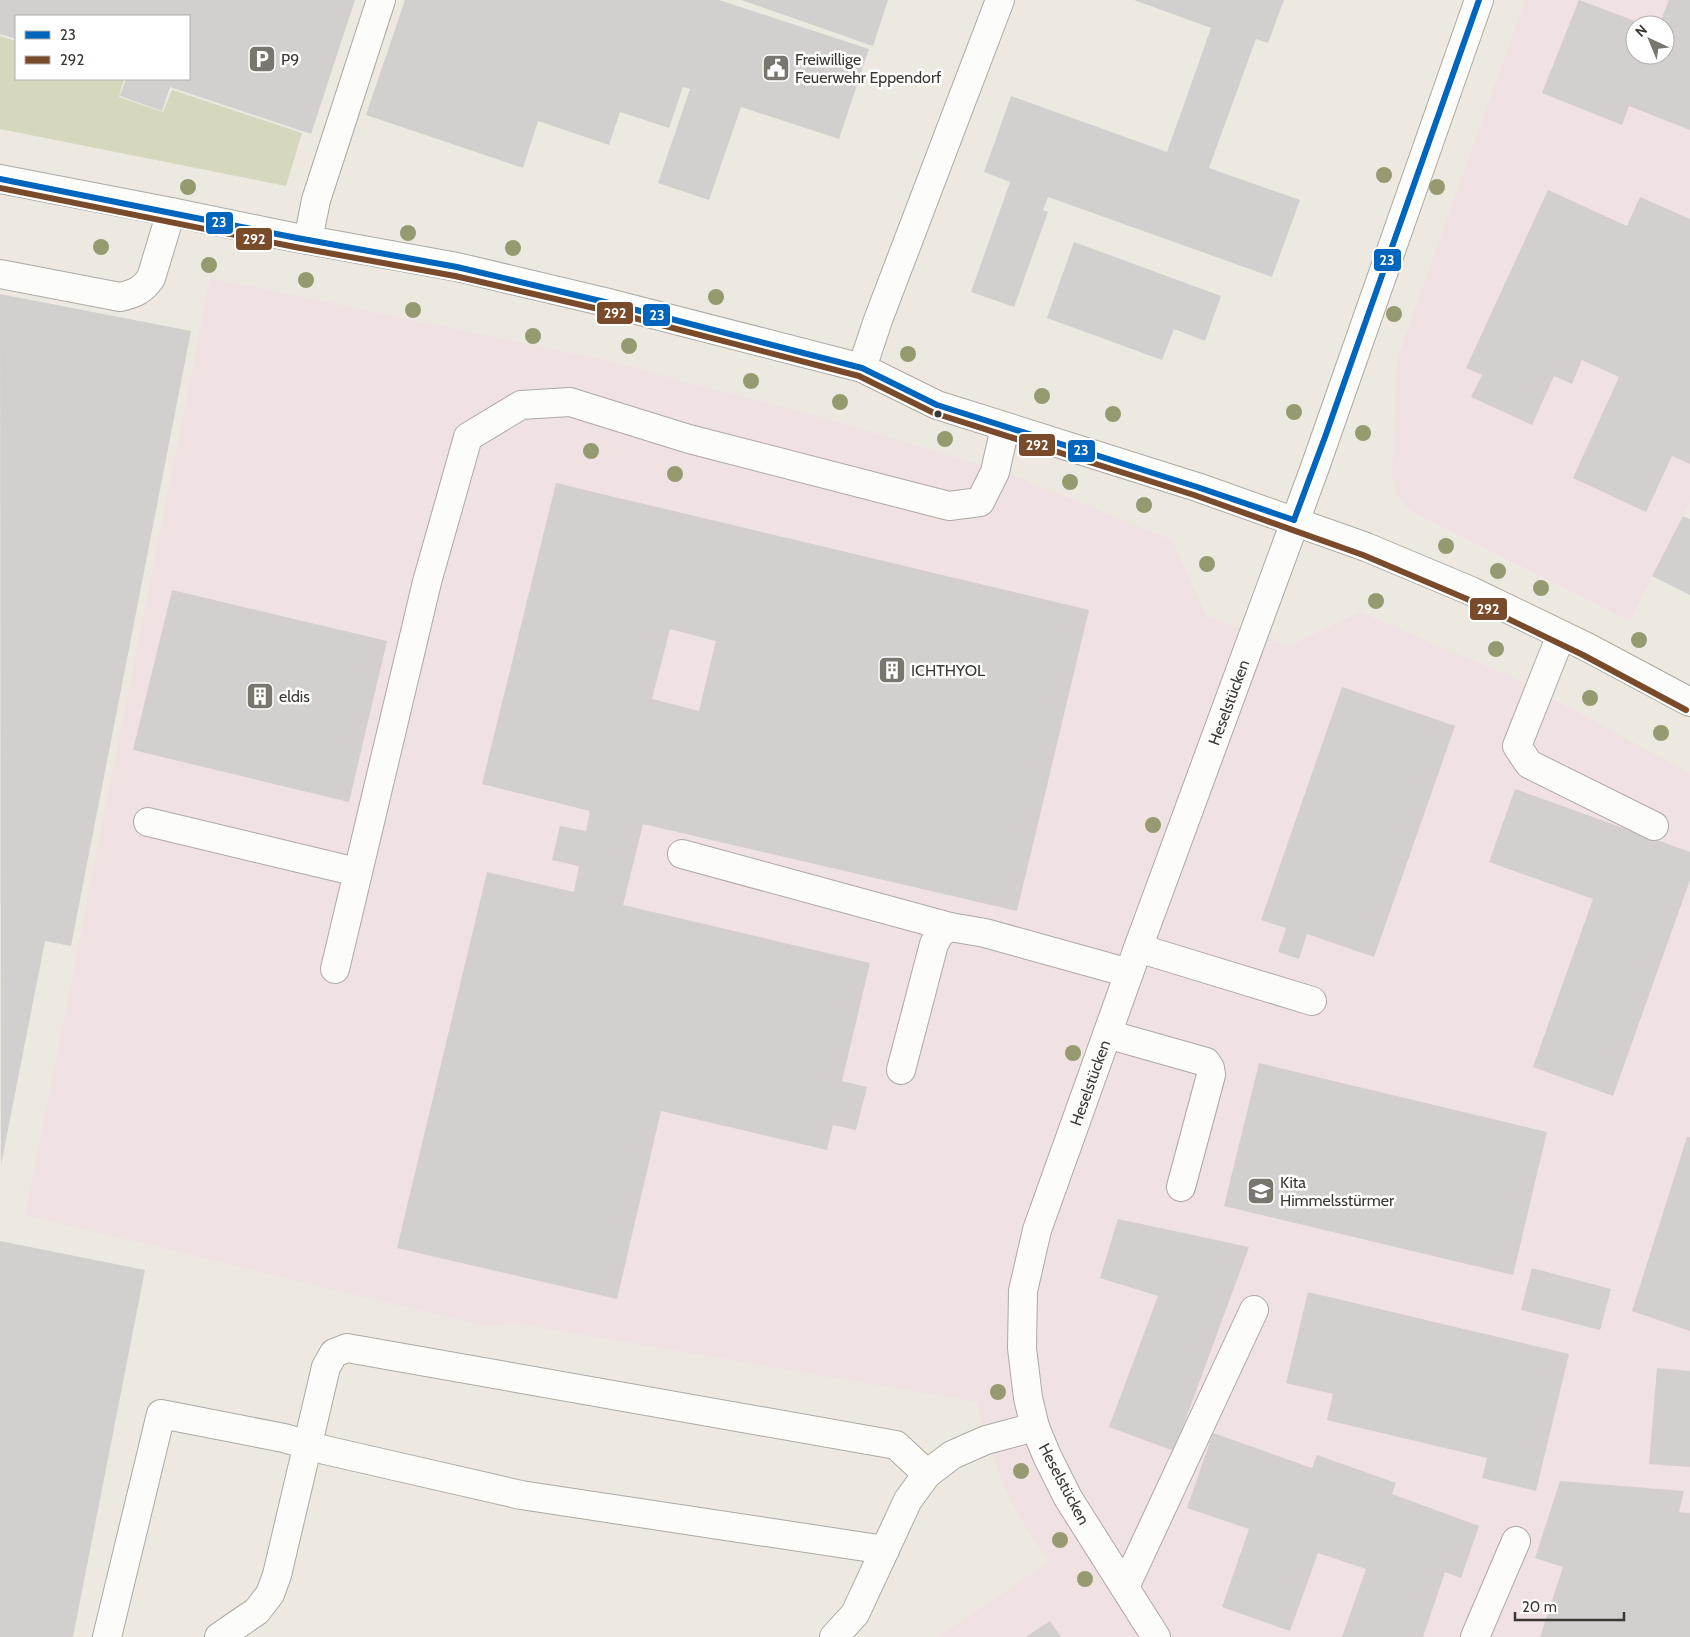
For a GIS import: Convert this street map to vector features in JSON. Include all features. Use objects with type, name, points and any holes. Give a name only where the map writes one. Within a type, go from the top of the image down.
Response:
[{"type":"street","points":[[308,240],[316,200],[381,0]]},
{"type":"street","points":[[862,368],[881,310],[1000,0]]},
{"type":"street","name":"Heselstücken","points":[[1156,1637],[1068,1498],[1047,1456],[1035,1426],[1028,1398],[1022,1348],[1023,1291],[1037,1230],[1263,611],[1479,0]]},
{"type":"street","points":[[0,179],[466,269],[862,368],[937,405],[1197,487],[1366,547],[1471,591],[1690,702]]},
{"type":"street","points":[[0,274],[120,297],[133,294],[145,287],[151,278],[171,212]]},
{"type":"street","points":[[335,969],[427,582],[468,437],[521,405],[570,402],[689,439],[948,506],[980,502],[996,472],[1005,427]]},
{"type":"street","points":[[1561,635],[1516,746],[1529,764],[1654,826]]},
{"type":"street","points":[[148,822],[357,872]]},
{"type":"street","points":[[682,854],[950,927],[1134,960],[1312,1001]]},
{"type":"street","points":[[901,1070],[934,944],[940,933],[950,927]]},
{"type":"street","points":[[1107,1034],[1206,1062],[1210,1068],[1211,1076],[1181,1187]]},
{"type":"street","points":[[1125,1587],[1254,1310]]},
{"type":"street","points":[[219,1637],[257,1611],[270,1594],[278,1574],[326,1367],[334,1353],[347,1348],[896,1444],[927,1474]]},
{"type":"street","points":[[107,1637],[161,1414],[284,1438],[520,1495],[885,1550]]},
{"type":"street","points":[[834,1637],[856,1614],[908,1500],[927,1474],[952,1455],[986,1440],[1035,1426]]},
{"type":"street","points":[[1475,1637],[1516,1541]]},
{"type":"shaded area","points":[[1525,0],[1690,0],[1690,502],[1630,621],[1411,511],[1397,496],[1392,477],[1397,359]]},
{"type":"shaded area","points":[[210,278],[596,358],[839,422],[1010,474],[1172,540],[1206,616],[1289,646],[1360,612],[1514,678],[1690,773],[1690,1637],[937,1637],[1049,1562],[1026,1528],[1008,1495],[986,1440],[977,1402],[513,1323],[488,1327],[25,1215]]},
{"type":"green space","points":[[0,36],[15,41],[15,80],[124,80],[119,97],[163,112],[172,90],[302,133],[286,186],[0,129]]},
{"type":"building","name":"P9","points":[[0,0],[355,0],[311,134],[170,87],[162,111],[120,96],[126,80],[190,80],[190,15],[15,15],[15,39],[0,34]]},
{"type":"building","points":[[405,0],[719,0],[869,49],[839,139],[741,107],[709,200],[658,183],[690,89],[683,87],[669,128],[620,112],[609,145],[538,121],[523,168],[366,115]]},
{"type":"building","points":[[741,0],[888,0],[873,46]]},
{"type":"building","points":[[1134,0],[1284,0],[1268,43],[1256,39],[1209,168],[1300,200],[1272,277],[1048,197],[1043,210],[1048,212],[1014,307],[971,292],[1010,182],[984,172],[1011,96],[1167,152],[1211,28]]},
{"type":"building","points":[[1579,0],[1625,17],[1625,65],[1675,65],[1675,15],[1663,15],[1669,0],[1690,0],[1690,130],[1629,106],[1622,125],[1542,93]]},
{"type":"building","points":[[1548,190],[1627,226],[1640,197],[1690,219],[1690,464],[1672,456],[1646,512],[1573,478],[1619,377],[1582,360],[1572,384],[1554,376],[1532,425],[1471,397],[1482,375],[1466,368]]},
{"type":"building","points":[[1074,242],[1221,296],[1205,341],[1174,329],[1162,360],[1047,318]]},
{"type":"building","points":[[0,294],[191,331],[71,946],[45,941],[1,1165]]},
{"type":"building","points":[[556,483],[1089,610],[1017,911],[643,824],[623,905],[870,963],[842,1081],[867,1087],[856,1130],[833,1125],[827,1150],[661,1111],[617,1299],[397,1248],[487,872],[574,892],[579,866],[552,860],[560,826],[586,831],[590,811],[482,784]],"holes":[[[670,629],[716,641],[699,711],[652,699]]]},
{"type":"building","points":[[1683,516],[1690,519],[1690,595],[1652,576]]},
{"type":"building","name":"eldis","points":[[172,590],[387,641],[349,802],[133,750]]},
{"type":"building","points":[[1342,687],[1455,726],[1374,957],[1307,934],[1299,959],[1278,952],[1286,928],[1261,920]]},
{"type":"building","points":[[1515,789],[1690,852],[1690,880],[1613,1096],[1533,1067],[1593,899],[1489,862]]},
{"type":"building","points":[[1259,1063],[1547,1132],[1513,1275],[1224,1206]]},
{"type":"building","points":[[1687,1137],[1690,1137],[1690,1331],[1632,1311]]},
{"type":"building","points":[[1118,1219],[1249,1247],[1174,1451],[1109,1427],[1158,1296],[1100,1278]]},
{"type":"building","points":[[0,1241],[145,1270],[73,1637],[0,1637]]},
{"type":"building","points":[[1532,1268],[1611,1289],[1600,1330],[1521,1310]]},
{"type":"building","points":[[1308,1292],[1569,1354],[1536,1491],[1482,1478],[1487,1458],[1327,1420],[1333,1394],[1286,1383]]},
{"type":"building","points":[[1657,1368],[1690,1371],[1690,1467],[1649,1464]]},
{"type":"building","points":[[1213,1433],[1312,1468],[1317,1455],[1396,1483],[1392,1494],[1479,1526],[1461,1578],[1445,1572],[1423,1637],[1342,1637],[1366,1569],[1318,1553],[1290,1631],[1222,1607],[1249,1529],[1187,1508]]},
{"type":"building","points":[[1560,1481],[1684,1491],[1679,1512],[1690,1513],[1690,1637],[1540,1637],[1563,1567],[1535,1558]]},
{"type":"building","points":[[1050,1621],[1061,1637],[1026,1637]]},
{"type":"transit line","name":"23","points":[[1294,520],[1479,0]]},
{"type":"transit line","name":"23","points":[[0,179],[297,238],[457,267],[605,302],[862,368],[937,405],[1197,487],[1294,520]]},
{"type":"transit line","name":"292","points":[[0,188],[295,247],[455,276],[603,310],[859,376],[934,413],[1194,495],[1363,555],[1467,599],[1583,655],[1686,710]]},
{"type":"place","name":"P9","points":[[262,59]]},
{"type":"place","name":"Freiwillige Feuerwehr Eppendorf","points":[[776,68]]},
{"type":"place","name":"ICHTHYOL","points":[[892,670]]},
{"type":"place","name":"eldis","points":[[260,696]]},
{"type":"place","name":"Kita Himmelsstürmer","points":[[1261,1191]]}]
